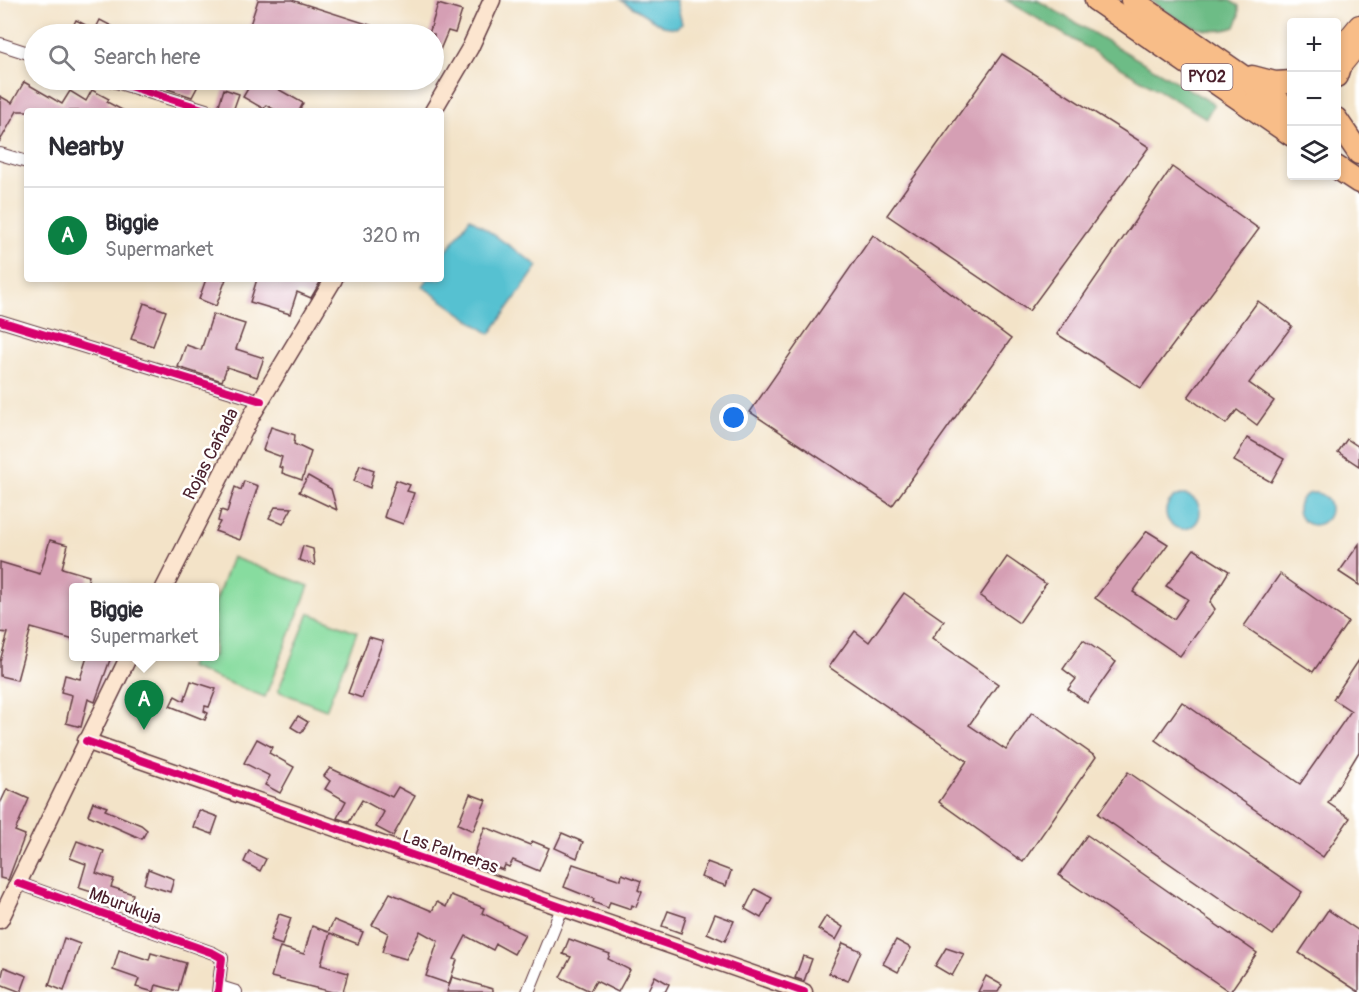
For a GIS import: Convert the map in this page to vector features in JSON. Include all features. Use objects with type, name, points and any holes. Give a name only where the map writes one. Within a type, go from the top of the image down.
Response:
[{"type":"highway","name":"PY02","points":[[1095,0],[1127,9],[1233,70],[1287,107]]},
{"type":"highway","name":"PY02","points":[[1127,9],[1287,131]]},
{"type":"highway","points":[[1127,9],[1159,36],[1255,102],[1270,109],[1287,110]]},
{"type":"highway","points":[[1233,70],[1275,83],[1287,82]]},
{"type":"highway","points":[[1340,126],[1359,155]]},
{"type":"highway","points":[[1341,144],[1359,155]]},
{"type":"highway","points":[[1341,161],[1359,173]]},
{"type":"highway","points":[[1341,169],[1359,182]]},
{"type":"main road","points":[[435,108],[470,48],[492,0]]},
{"type":"main road","points":[[1341,60],[1359,25]]},
{"type":"main road","points":[[1341,64],[1359,44]]},
{"type":"main road","name":"Rojas Cañada","points":[[167,583],[261,400],[332,282]]},
{"type":"main road","points":[[0,920],[127,661]]},
{"type":"main road","name":"Las Palmeras","points":[[86,741],[804,992]]},
{"type":"street","points":[[0,44],[24,52]]},
{"type":"street","points":[[142,90],[199,108]]},
{"type":"street","points":[[0,154],[24,161]]},
{"type":"street","points":[[0,321],[261,400]]},
{"type":"street","name":"Mburukuja","points":[[18,883],[222,958],[219,989]]},
{"type":"street","points":[[528,992],[562,908]]},
{"type":"street","points":[[219,989],[236,992]]},
{"type":"green space","points":[[1006,0],[1037,0],[1214,104],[1206,118]]},
{"type":"green space","points":[[1150,0],[1229,0],[1239,6],[1239,17],[1235,27],[1212,31],[1201,29],[1180,20]]},
{"type":"green space","points":[[232,557],[309,586],[265,697],[189,667],[191,661],[219,661],[219,592]]},
{"type":"green space","points":[[309,613],[357,632],[326,710],[278,691]]},
{"type":"water","points":[[621,0],[676,0],[682,24],[676,28],[663,26]]},
{"type":"water","points":[[470,218],[538,266],[490,334],[422,286],[425,282],[444,282],[444,255]]},
{"type":"water","points":[[1314,493],[1325,498],[1330,509],[1325,520],[1314,525],[1303,520],[1298,509],[1303,498]]},
{"type":"water","points":[[1183,495],[1195,500],[1200,512],[1195,524],[1183,529],[1171,524],[1166,512],[1171,500]]},
{"type":"building","points":[[258,0],[292,0],[367,24],[250,24]]},
{"type":"building","points":[[438,4],[462,11],[455,33],[448,31],[444,40],[444,24],[432,24]]},
{"type":"building","points":[[1002,54],[1149,147],[1029,311],[887,215]]},
{"type":"building","points":[[24,82],[24,90],[38,90],[62,104],[70,91],[86,101],[92,90],[109,99],[107,102],[118,108],[24,108],[24,111],[17,111],[0,141],[0,96],[12,103]]},
{"type":"building","points":[[171,90],[196,90],[192,97]]},
{"type":"building","points":[[224,90],[239,94],[234,108],[218,108]]},
{"type":"building","points":[[247,90],[280,90],[303,103],[300,108],[272,108],[266,105],[262,108],[243,97]]},
{"type":"building","points":[[1172,167],[1259,229],[1141,388],[1057,334]]},
{"type":"building","points":[[873,235],[1011,339],[892,506],[750,412]]},
{"type":"building","points":[[205,282],[225,282],[216,306],[199,299]]},
{"type":"building","points":[[256,282],[320,282],[311,298],[297,292],[290,314],[250,302]]},
{"type":"building","points":[[1258,301],[1292,326],[1249,383],[1274,401],[1257,425],[1237,410],[1226,424],[1188,397]]},
{"type":"building","points":[[144,303],[166,311],[153,346],[131,339]]},
{"type":"building","points":[[213,314],[245,324],[236,349],[264,358],[257,377],[227,367],[222,381],[178,367],[186,345],[201,350]]},
{"type":"building","points":[[271,427],[295,435],[294,444],[311,452],[302,480],[282,473],[283,468],[279,467],[282,457],[263,450]]},
{"type":"building","points":[[1247,438],[1284,459],[1271,482],[1234,461]]},
{"type":"building","points":[[1347,439],[1359,447],[1359,466],[1338,452]]},
{"type":"building","points":[[360,465],[374,470],[370,488],[354,481]]},
{"type":"building","points":[[308,476],[331,489],[337,510],[299,492]]},
{"type":"building","points":[[396,480],[410,485],[407,491],[414,493],[403,524],[384,517]]},
{"type":"building","points":[[244,481],[258,486],[240,540],[215,531],[220,522],[218,521],[221,510],[227,512],[235,487],[241,490]]},
{"type":"building","points":[[275,507],[292,508],[283,524],[269,518]]},
{"type":"building","points":[[1147,531],[1168,544],[1133,592],[1174,619],[1188,599],[1166,586],[1194,549],[1229,571],[1210,602],[1215,609],[1180,656],[1095,598]]},
{"type":"building","points":[[50,540],[68,545],[62,568],[89,576],[87,583],[69,583],[69,639],[31,628],[17,680],[0,676],[0,661],[8,633],[0,632],[0,562],[40,574]]},
{"type":"building","points":[[1359,544],[1359,585],[1339,572]]},
{"type":"building","points":[[303,546],[313,549],[315,565],[299,560]]},
{"type":"building","points":[[1007,557],[1046,584],[1019,623],[980,596]]},
{"type":"building","points":[[1280,574],[1348,622],[1313,672],[1244,626]]},
{"type":"building","points":[[904,593],[944,621],[932,638],[998,684],[969,725],[1006,750],[1032,712],[1096,757],[1023,862],[939,802],[967,761],[829,667],[855,631],[869,642]]},
{"type":"building","points":[[369,637],[383,641],[362,698],[348,693]]},
{"type":"building","points":[[1083,640],[1116,662],[1087,703],[1068,689],[1076,679],[1063,669]]},
{"type":"building","points":[[1359,660],[1359,752],[1328,803],[1350,818],[1323,857],[1155,740],[1182,702],[1300,784],[1351,711],[1333,699]]},
{"type":"building","points":[[86,661],[110,661],[95,702],[88,699],[81,727],[66,723],[72,695],[61,692],[65,675],[80,679]]},
{"type":"building","points":[[191,681],[216,689],[209,707],[205,706],[204,711],[208,713],[205,720],[170,706],[175,696],[184,701]]},
{"type":"building","points":[[298,716],[308,722],[301,733],[291,727]]},
{"type":"building","points":[[257,739],[272,747],[269,753],[294,767],[280,793],[265,785],[270,776],[244,763]]},
{"type":"building","points":[[330,768],[392,797],[398,787],[415,796],[393,836],[376,827],[384,812],[362,800],[349,822],[337,818],[346,801],[325,789],[330,781],[324,776]]},
{"type":"building","points":[[1128,772],[1302,892],[1273,935],[1098,814]]},
{"type":"building","points":[[7,789],[29,799],[15,831],[25,835],[8,880],[0,878],[0,804]]},
{"type":"building","points":[[470,794],[486,800],[473,831],[458,824]]},
{"type":"building","points":[[93,802],[107,807],[105,810],[141,825],[147,830],[142,839],[88,815]]},
{"type":"building","points":[[199,810],[218,817],[212,834],[193,827]]},
{"type":"building","points":[[485,827],[530,845],[532,841],[549,848],[539,871],[513,860],[509,867],[505,865],[503,870],[473,858]]},
{"type":"building","points":[[562,833],[583,842],[577,858],[555,848]]},
{"type":"building","points":[[1087,835],[1257,953],[1230,992],[1059,875]]},
{"type":"building","points":[[77,841],[104,851],[96,873],[114,879],[111,887],[133,894],[129,908],[116,905],[117,900],[79,888],[86,864],[70,858]]},
{"type":"building","points":[[249,851],[266,859],[260,871],[244,862]]},
{"type":"building","points":[[707,862],[731,871],[726,886],[701,877]]},
{"type":"building","points":[[573,864],[621,880],[622,874],[641,881],[638,890],[642,892],[636,907],[632,905],[631,909],[610,902],[608,908],[593,902],[594,899],[564,887]]},
{"type":"building","points":[[148,869],[174,879],[170,892],[144,884]]},
{"type":"building","points":[[755,889],[772,898],[761,918],[745,909]]},
{"type":"building","points":[[390,893],[432,911],[437,902],[446,907],[451,895],[484,908],[482,913],[525,935],[514,954],[496,944],[493,950],[466,936],[454,959],[457,960],[449,984],[426,976],[438,941],[420,931],[406,959],[382,952],[388,933],[372,925]]},
{"type":"building","points":[[1328,910],[1359,931],[1359,992],[1299,953]]},
{"type":"building","points":[[668,911],[686,917],[681,933],[662,926]]},
{"type":"building","points":[[279,914],[291,918],[282,945],[270,941]]},
{"type":"building","points":[[715,914],[734,921],[725,941],[707,933]]},
{"type":"building","points":[[826,916],[843,927],[836,940],[818,929]]},
{"type":"building","points":[[334,920],[363,932],[358,944],[330,933],[321,965],[348,973],[343,992],[332,992],[271,977],[280,947],[304,954],[312,926],[328,932]]},
{"type":"building","points":[[64,938],[80,944],[64,991],[49,985]]},
{"type":"building","points":[[569,939],[610,954],[608,959],[630,970],[618,992],[596,981],[590,991],[560,977],[571,957],[563,954]]},
{"type":"building","points":[[896,940],[911,948],[898,972],[883,964]]},
{"type":"building","points":[[843,943],[861,951],[848,981],[829,973]]},
{"type":"building","points":[[946,948],[964,954],[952,976],[935,966]]},
{"type":"building","points":[[119,950],[149,960],[151,953],[186,963],[178,991],[156,985],[154,992],[136,987],[139,979],[113,970]]},
{"type":"building","points":[[803,956],[812,959],[804,981],[795,978]]},
{"type":"building","points":[[4,967],[27,976],[21,992],[0,984]]},
{"type":"building","points":[[655,976],[669,984],[665,992],[647,992]]},
{"type":"building","points":[[986,976],[1002,985],[998,992],[978,992]]},
{"type":"building","points":[[452,977],[493,989],[493,992],[447,992]]},
{"type":"cycle path","points":[[142,90],[199,108]]},
{"type":"cycle path","points":[[0,321],[261,401]]},
{"type":"cycle path","points":[[86,741],[804,992]]},
{"type":"cycle path","points":[[18,883],[213,953],[222,958],[218,992]]},
{"type":"place","name":"Biggie","points":[[144,730]]}]
